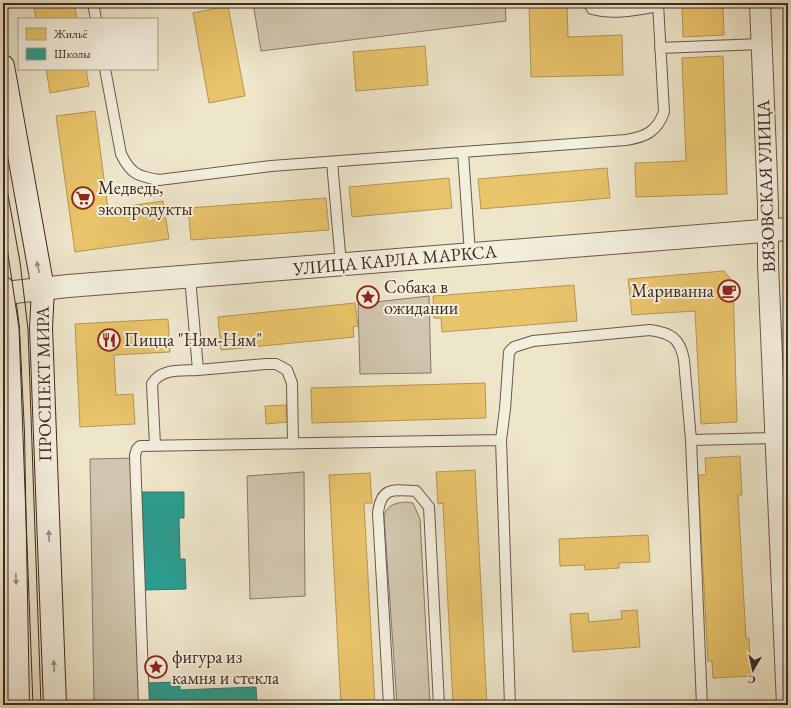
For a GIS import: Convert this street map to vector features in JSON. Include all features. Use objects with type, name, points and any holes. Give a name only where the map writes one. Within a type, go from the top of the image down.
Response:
[{"type":"main road","name":"ПРОСПЕКТ МИРА","points":[[3,66],[43,289],[41,328],[55,705]]},
{"type":"main road","name":"УЛИЦА КАРЛА МАРКСА","points":[[3,292],[778,229]]},
{"type":"main road","name":"ПРОСПЕКТ МИРА","points":[[3,292],[18,705]]},
{"type":"street","name":"ВЯЗОВСКАЯ УЛИЦА","points":[[760,3],[761,44],[778,229],[768,264],[780,426],[787,705]]},
{"type":"lane","points":[[93,3],[96,18]]},
{"type":"lane","points":[[105,70],[121,154],[132,172],[144,177],[159,180],[271,166],[463,153],[626,140],[642,137],[653,132],[660,123],[664,112],[658,4],[626,12],[602,12],[592,9],[590,3]]},
{"type":"lane","points":[[660,48],[761,44]]},
{"type":"lane","points":[[463,153],[470,254]]},
{"type":"lane","points":[[332,162],[341,264]]},
{"type":"lane","points":[[190,277],[198,370]]},
{"type":"lane","points":[[510,705],[501,440],[505,409],[507,360],[509,352],[514,346],[533,341],[650,330],[665,332],[676,339],[682,349],[691,440],[702,705]]},
{"type":"lane","points":[[155,445],[152,384],[158,375],[165,372],[266,364],[276,364],[287,370],[292,384],[293,444]]},
{"type":"lane","points":[[691,440],[780,426]]},
{"type":"lane","points":[[144,705],[135,455],[140,446],[501,440]]},
{"type":"lane","points":[[389,705],[378,513],[380,501],[383,495],[389,491],[396,490],[416,492],[429,507],[439,705]]},
{"type":"shaded area","points":[[253,3],[505,3],[506,21],[261,51]]},
{"type":"shaded area","points":[[429,296],[431,373],[360,374],[358,304]]},
{"type":"shaded area","points":[[138,458],[146,705],[94,705],[90,459]]},
{"type":"shaded area","points":[[304,472],[305,596],[250,599],[247,476]]},
{"type":"shaded area","points":[[405,502],[413,503],[420,519],[430,705],[397,705],[384,515],[392,505]]},
{"type":"building: Жильё","points":[[33,3],[74,3],[77,18],[36,18]]},
{"type":"building: Жильё","points":[[529,3],[567,3],[568,37],[622,35],[623,75],[531,77]]},
{"type":"building: Жильё","points":[[682,3],[723,3],[724,35],[683,37]]},
{"type":"building: Жильё","points":[[228,6],[245,96],[209,103],[193,13]]},
{"type":"building: Жильё","points":[[425,46],[428,85],[356,91],[353,52]]},
{"type":"building: Жильё","points":[[723,56],[727,194],[636,197],[635,163],[686,161],[682,58]]},
{"type":"building: Жильё","points":[[46,70],[86,70],[89,86],[50,93]]},
{"type":"building: Жильё","points":[[95,111],[108,209],[163,201],[169,239],[75,252],[56,116]]},
{"type":"building: Жильё","points":[[607,168],[610,198],[481,209],[478,179]]},
{"type":"building: Жильё","points":[[449,178],[452,208],[352,217],[349,187]]},
{"type":"building: Жильё","points":[[326,198],[329,230],[191,240],[188,208]]},
{"type":"building: Жильё","points":[[724,271],[733,282],[737,422],[701,424],[695,311],[632,315],[628,279]]},
{"type":"building: Жильё","points":[[574,285],[577,321],[442,332],[441,318],[434,318],[433,296]]},
{"type":"building: Жильё","points":[[355,303],[358,326],[353,327],[354,337],[221,350],[218,317]]},
{"type":"building: Жильё","points":[[168,319],[170,352],[114,355],[116,395],[133,394],[135,424],[80,427],[75,324]]},
{"type":"building: Жильё","points":[[485,383],[486,418],[312,423],[311,388]]},
{"type":"building: Жильё","points":[[286,405],[287,422],[266,424],[265,406]]},
{"type":"building: Жильё","points":[[740,456],[742,495],[738,495],[746,638],[749,638],[751,676],[713,678],[712,661],[708,661],[698,475],[706,475],[705,458]]},
{"type":"building: Жильё","points":[[475,470],[487,705],[453,705],[443,503],[438,504],[436,472]]},
{"type":"building: Жильё","points":[[370,473],[372,503],[364,503],[375,705],[341,705],[329,475]]},
{"type":"building: Жильё","points":[[648,535],[650,562],[619,563],[619,568],[585,570],[584,565],[560,566],[559,539]]},
{"type":"building: Жильё","points":[[637,610],[640,647],[573,652],[570,614],[588,613],[589,622],[622,619],[621,611]]},
{"type":"building: Школы","points":[[142,492],[184,492],[184,518],[179,518],[180,559],[185,559],[186,589],[144,590]]},
{"type":"building: Школы","points":[[180,682],[180,690],[256,687],[257,705],[149,705],[148,683]]},
{"type":"tram line","points":[[3,167],[20,262],[28,329],[41,705]]},
{"type":"tram line","points":[[3,221],[19,328],[33,705]]},
{"type":"place","name":"Медведь, экопродукты","points":[[83,198]]},
{"type":"place","name":"Мариванна","points":[[729,291]]},
{"type":"place","name":"Собака в ожидании","points":[[368,297]]},
{"type":"place","name":"Пицца \"Ням-Ням\"","points":[[109,340]]},
{"type":"place","name":"фигура из камня и стекла","points":[[156,667]]}]
